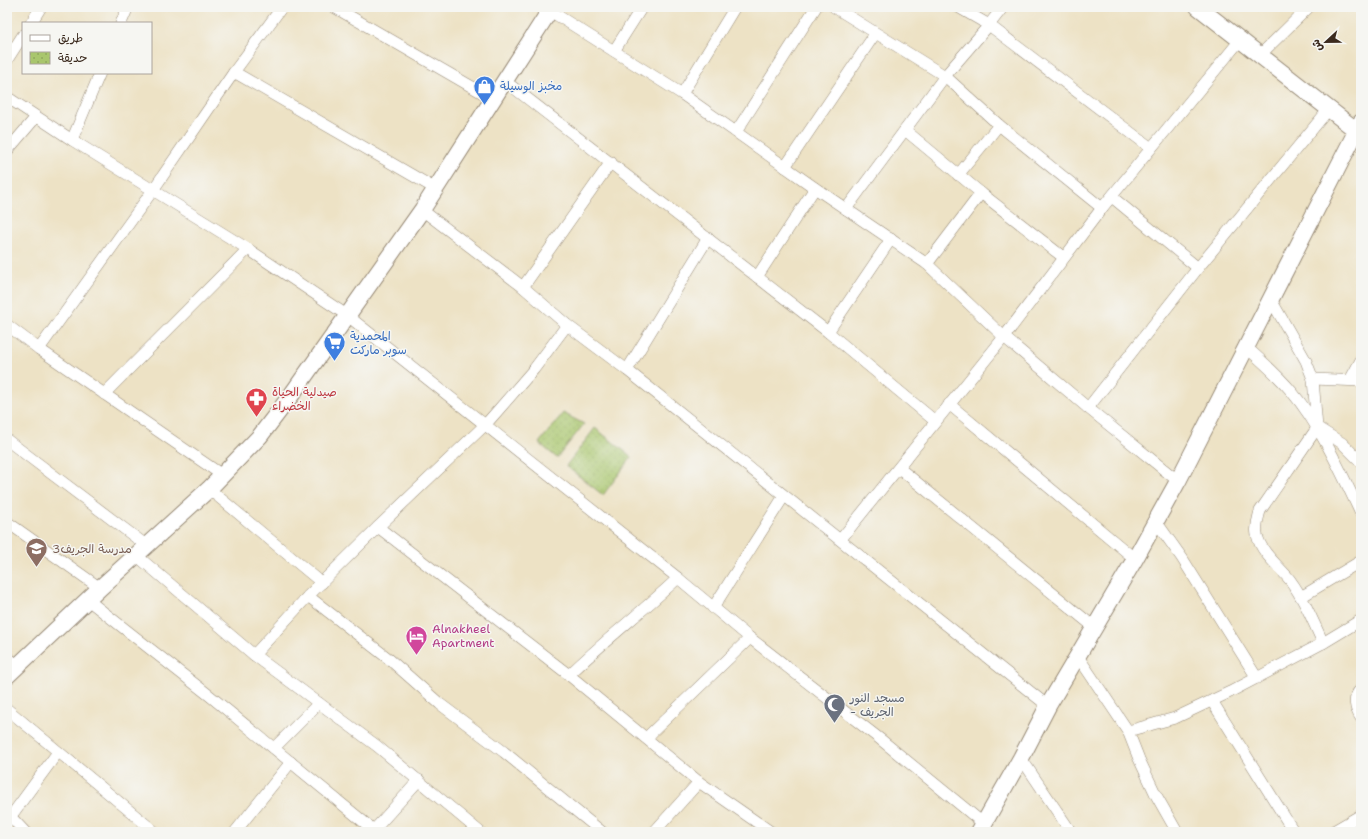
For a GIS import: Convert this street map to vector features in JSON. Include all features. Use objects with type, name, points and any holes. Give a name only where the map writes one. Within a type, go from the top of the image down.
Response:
[{"type":"street","points":[[32,22],[41,7]]},
{"type":"street","points":[[121,22],[128,7]]},
{"type":"street","points":[[39,349],[153,190],[234,72],[282,7]]},
{"type":"street","points":[[334,7],[493,99]]},
{"type":"street","points":[[614,51],[642,7]]},
{"type":"street","points":[[682,94],[736,7]]},
{"type":"street","points":[[736,132],[816,7]]},
{"type":"street","points":[[834,7],[875,34],[945,76],[999,125],[1102,208]]},
{"type":"street","points":[[958,7],[989,25],[1151,148]]},
{"type":"street","points":[[846,208],[945,76],[1003,7]]},
{"type":"street","points":[[7,97],[72,140],[248,249],[348,316],[486,424],[678,578],[750,638],[880,739],[981,828],[1021,758],[1048,706],[1135,559],[1155,520],[1178,481],[1270,298],[1359,129],[1329,109],[1198,7]]},
{"type":"street","points":[[1260,55],[1309,7]]},
{"type":"street","points":[[11,666],[88,600],[208,489],[260,436],[348,316],[422,210],[505,81],[549,8],[682,94],[815,188],[927,264],[1004,337],[1178,481]]},
{"type":"street","points":[[785,167],[875,34]]},
{"type":"street","points":[[7,60],[22,37]]},
{"type":"street","points":[[841,539],[899,468],[948,404],[1004,337],[1063,257],[1102,208],[1241,39]]},
{"type":"street","points":[[234,72],[436,189]]},
{"type":"street","points":[[72,140],[100,74]]},
{"type":"street","points":[[505,81],[828,332],[935,421]]},
{"type":"street","points":[[1088,408],[1198,268],[1329,109]]},
{"type":"street","points":[[7,151],[36,117]]},
{"type":"street","points":[[958,175],[999,125]]},
{"type":"street","points":[[905,130],[958,175],[1063,257]]},
{"type":"street","points":[[522,287],[611,162]]},
{"type":"street","points":[[757,278],[815,188]]},
{"type":"street","points":[[927,264],[981,193]]},
{"type":"street","points":[[1112,197],[1198,268]]},
{"type":"street","points":[[422,210],[522,287],[567,325],[627,370],[784,496],[841,539],[1048,706]]},
{"type":"street","points":[[627,370],[708,238]]},
{"type":"street","points":[[828,332],[891,239]]},
{"type":"street","points":[[104,394],[248,249]]},
{"type":"street","points":[[1270,298],[1306,361],[1313,379],[1317,428],[1260,511],[1256,525],[1262,546],[1289,579],[1302,598],[1323,643]]},
{"type":"street","points":[[7,325],[39,349],[222,475]]},
{"type":"street","points":[[254,655],[308,596],[486,424],[534,370],[567,325]]},
{"type":"street","points":[[1246,346],[1293,393],[1317,428],[1361,514]]},
{"type":"street","points":[[1313,379],[1356,381],[1361,360]]},
{"type":"street","points":[[948,404],[1135,559]]},
{"type":"street","points":[[1317,428],[1342,443],[1361,462]]},
{"type":"street","points":[[7,440],[141,550],[254,655],[377,746],[480,832]]},
{"type":"street","points":[[899,468],[1094,627]]},
{"type":"street","points":[[208,489],[322,583]]},
{"type":"street","points":[[713,608],[784,496]]},
{"type":"street","points":[[1155,520],[1182,558],[1256,678]]},
{"type":"street","points":[[7,522],[100,588]]},
{"type":"street","points":[[378,527],[569,675],[699,782],[771,832]]},
{"type":"street","points":[[1302,598],[1361,561]]},
{"type":"street","points":[[569,675],[594,650],[678,578]]},
{"type":"street","points":[[308,596],[390,660],[440,704],[504,752],[602,832]]},
{"type":"street","points":[[88,600],[274,748],[375,831],[419,780]]},
{"type":"street","points":[[1128,731],[1175,718],[1212,701],[1323,643],[1361,620]]},
{"type":"street","points":[[646,738],[750,638]]},
{"type":"street","points":[[1077,655],[1128,731],[1156,795],[1177,832]]},
{"type":"street","points":[[1361,689],[1358,692],[1355,701],[1361,718]]},
{"type":"street","points":[[1212,701],[1294,832]]},
{"type":"street","points":[[274,748],[319,702]]},
{"type":"street","points":[[7,709],[155,832]]},
{"type":"street","points":[[25,832],[11,821],[58,752]]},
{"type":"street","points":[[1021,758],[1071,832]]},
{"type":"street","points":[[235,832],[291,762]]},
{"type":"street","points":[[654,832],[699,782]]},
{"type":"street","points":[[1332,832],[1347,828],[1361,816]]},
{"type":"green space","points":[[563,413],[584,424],[557,458],[539,443]]},
{"type":"green space","points":[[595,428],[632,457],[603,495],[566,466]]},
{"type":"place","name":"مخبز الوسيلة","points":[[484,106]]},
{"type":"place","name":"المحمدية سوبر ماركت","points":[[334,362]]},
{"type":"place","name":"صيدلية الحياة الخضراء","points":[[256,418]]},
{"type":"place","name":"مدرسة الجريف3","points":[[36,568]]},
{"type":"place","name":"Alnakheel Apartment","points":[[416,656]]},
{"type":"place","name":"مسجد النور - الجريف","points":[[835,724]]}]
